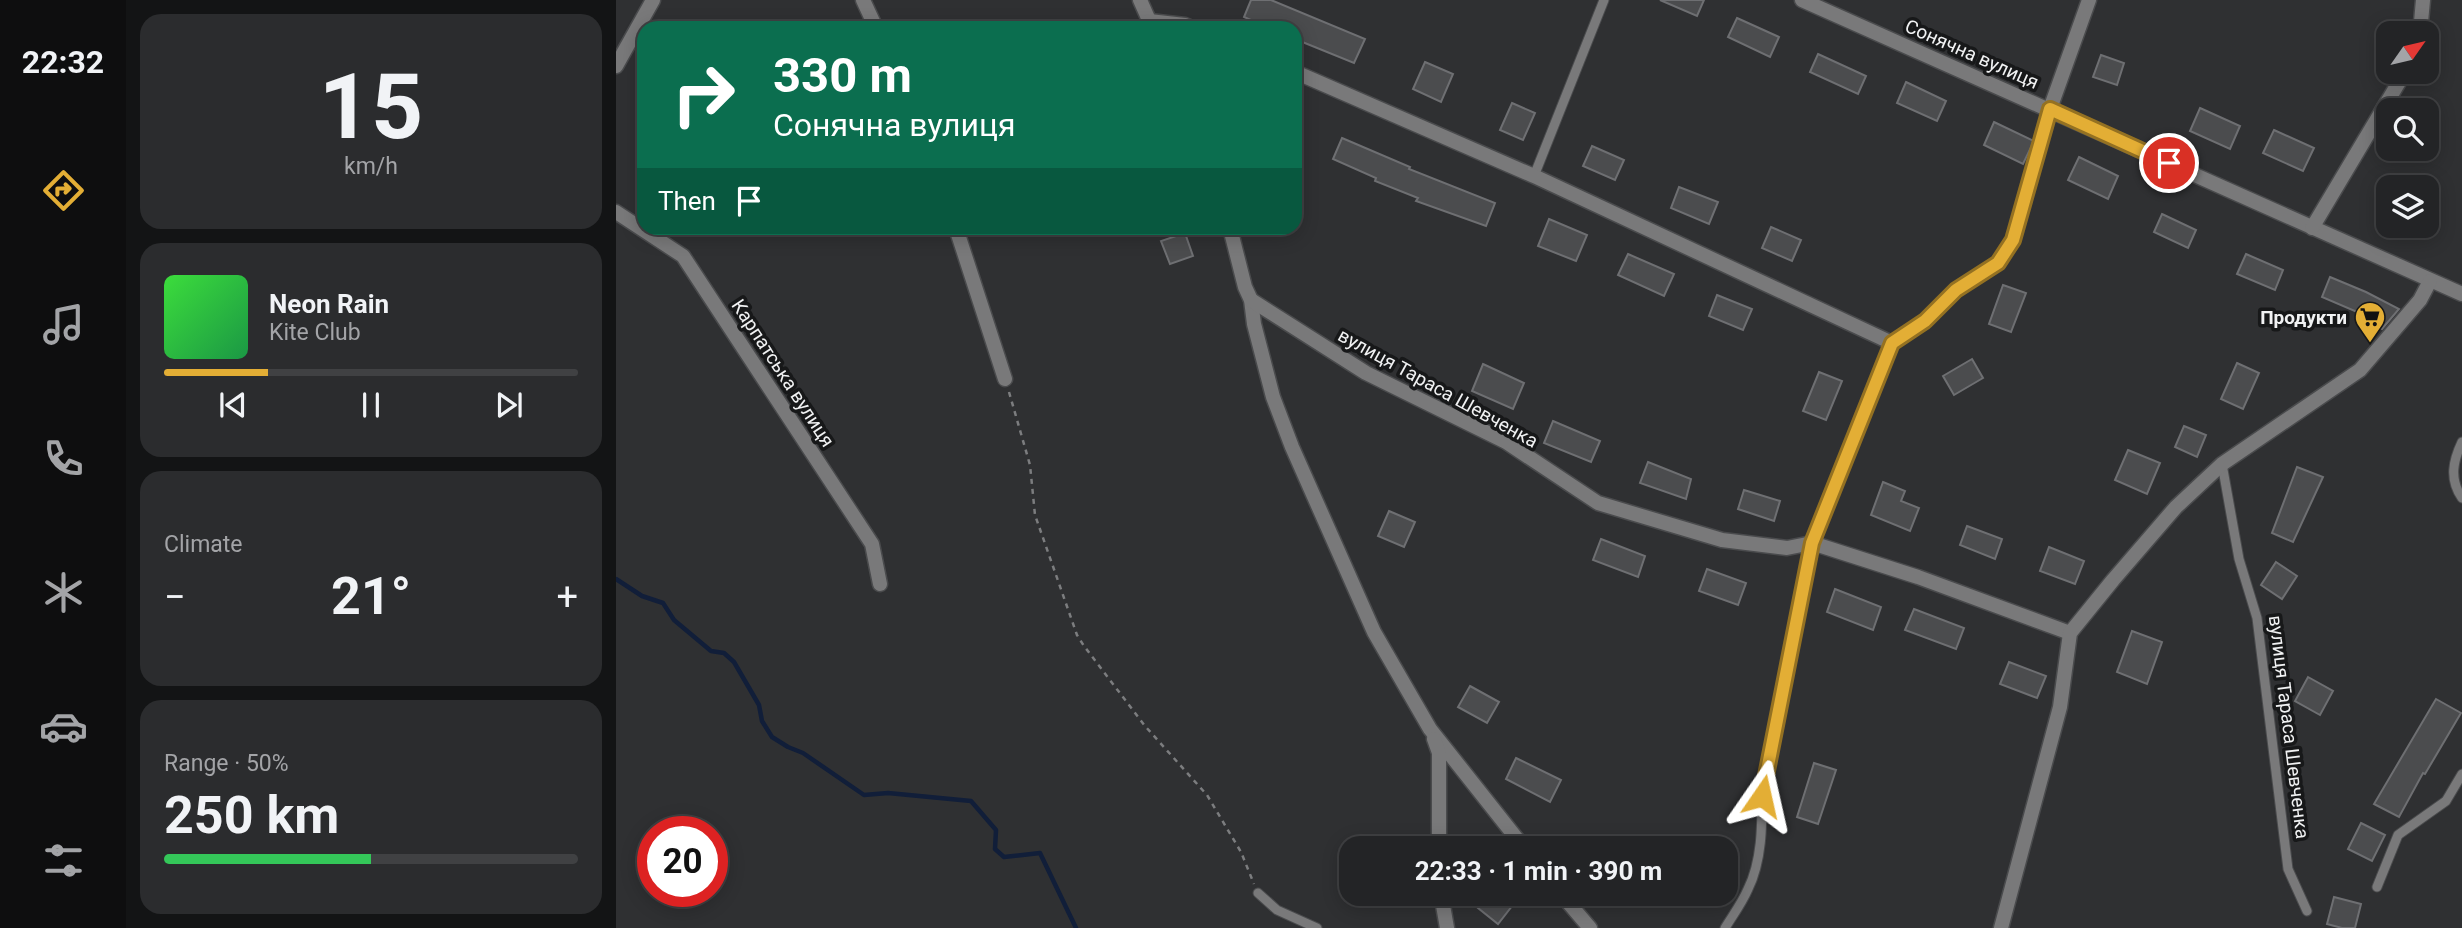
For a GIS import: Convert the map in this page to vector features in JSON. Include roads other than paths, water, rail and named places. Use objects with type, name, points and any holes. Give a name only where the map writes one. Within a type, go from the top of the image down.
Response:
[{"type":"street","points":[[641,21],[653,0]]},
{"type":"street","points":[[863,0],[873,21]]},
{"type":"street","points":[[1140,0],[1150,21]]},
{"type":"street","name":"Сонячна вулиця","points":[[1802,0],[2462,294]]},
{"type":"street","name":"Сонячна вулиця","points":[[2050,109],[2089,0]]},
{"type":"street","points":[[2421,21],[2423,0]]},
{"type":"street","points":[[616,66],[637,29]]},
{"type":"street","points":[[1302,75],[1534,176],[1892,343]]},
{"type":"street","points":[[2312,228],[2398,84]]},
{"type":"street","name":"Карпатська вулиця","points":[[616,212],[637,226]]},
{"type":"street","name":"Карпатська вулиця","points":[[651,235],[683,256],[872,544],[880,584]]},
{"type":"street","points":[[958,235],[1005,379]]},
{"type":"street","points":[[1232,235],[1251,300],[1254,324],[1273,397],[1292,447],[1374,632],[1430,729],[1515,836]]},
{"type":"street","points":[[2001,928],[2060,707],[2070,633],[2176,507],[2222,464],[2360,370],[2420,300],[2430,281]]},
{"type":"street","name":"вулиця Тараса Шевченка","points":[[1251,300],[1366,373],[1506,442],[1598,503],[1722,540],[1787,548],[1812,543],[1917,577],[2070,633]]},
{"type":"street","points":[[1430,729],[1439,753],[1439,836]]},
{"type":"street","points":[[1443,906],[1447,928]]},
{"type":"street","points":[[1571,906],[1590,928]]},
{"type":"lane","points":[[1534,176],[1604,0]]},
{"type":"lane","points":[[1725,928],[1749,888],[1757,861],[1762,837],[1762,796],[1812,543],[1892,343],[1925,321],[1956,290],[1998,263],[2013,240],[2050,109]]},
{"type":"lane","points":[[2462,442],[2454,464],[2454,486],[2462,498]]},
{"type":"lane","name":"вулиця Тараса Шевченка","points":[[2222,464],[2239,559],[2257,618],[2288,869],[2307,911]]},
{"type":"lane","points":[[2376,887],[2398,835],[2446,801],[2462,774]]},
{"type":"lane","points":[[1258,893],[1277,910],[1317,928]]},
{"type":"waterway","points":[[616,579],[642,596],[663,603],[674,620],[711,651],[724,653],[734,662],[759,705],[762,721],[772,737],[803,753],[864,795],[888,793],[971,801],[996,830],[995,849],[1004,857],[1040,853],[1076,928]]},
{"type":"place","name":"Продукти","points":[[2370,344]]}]
